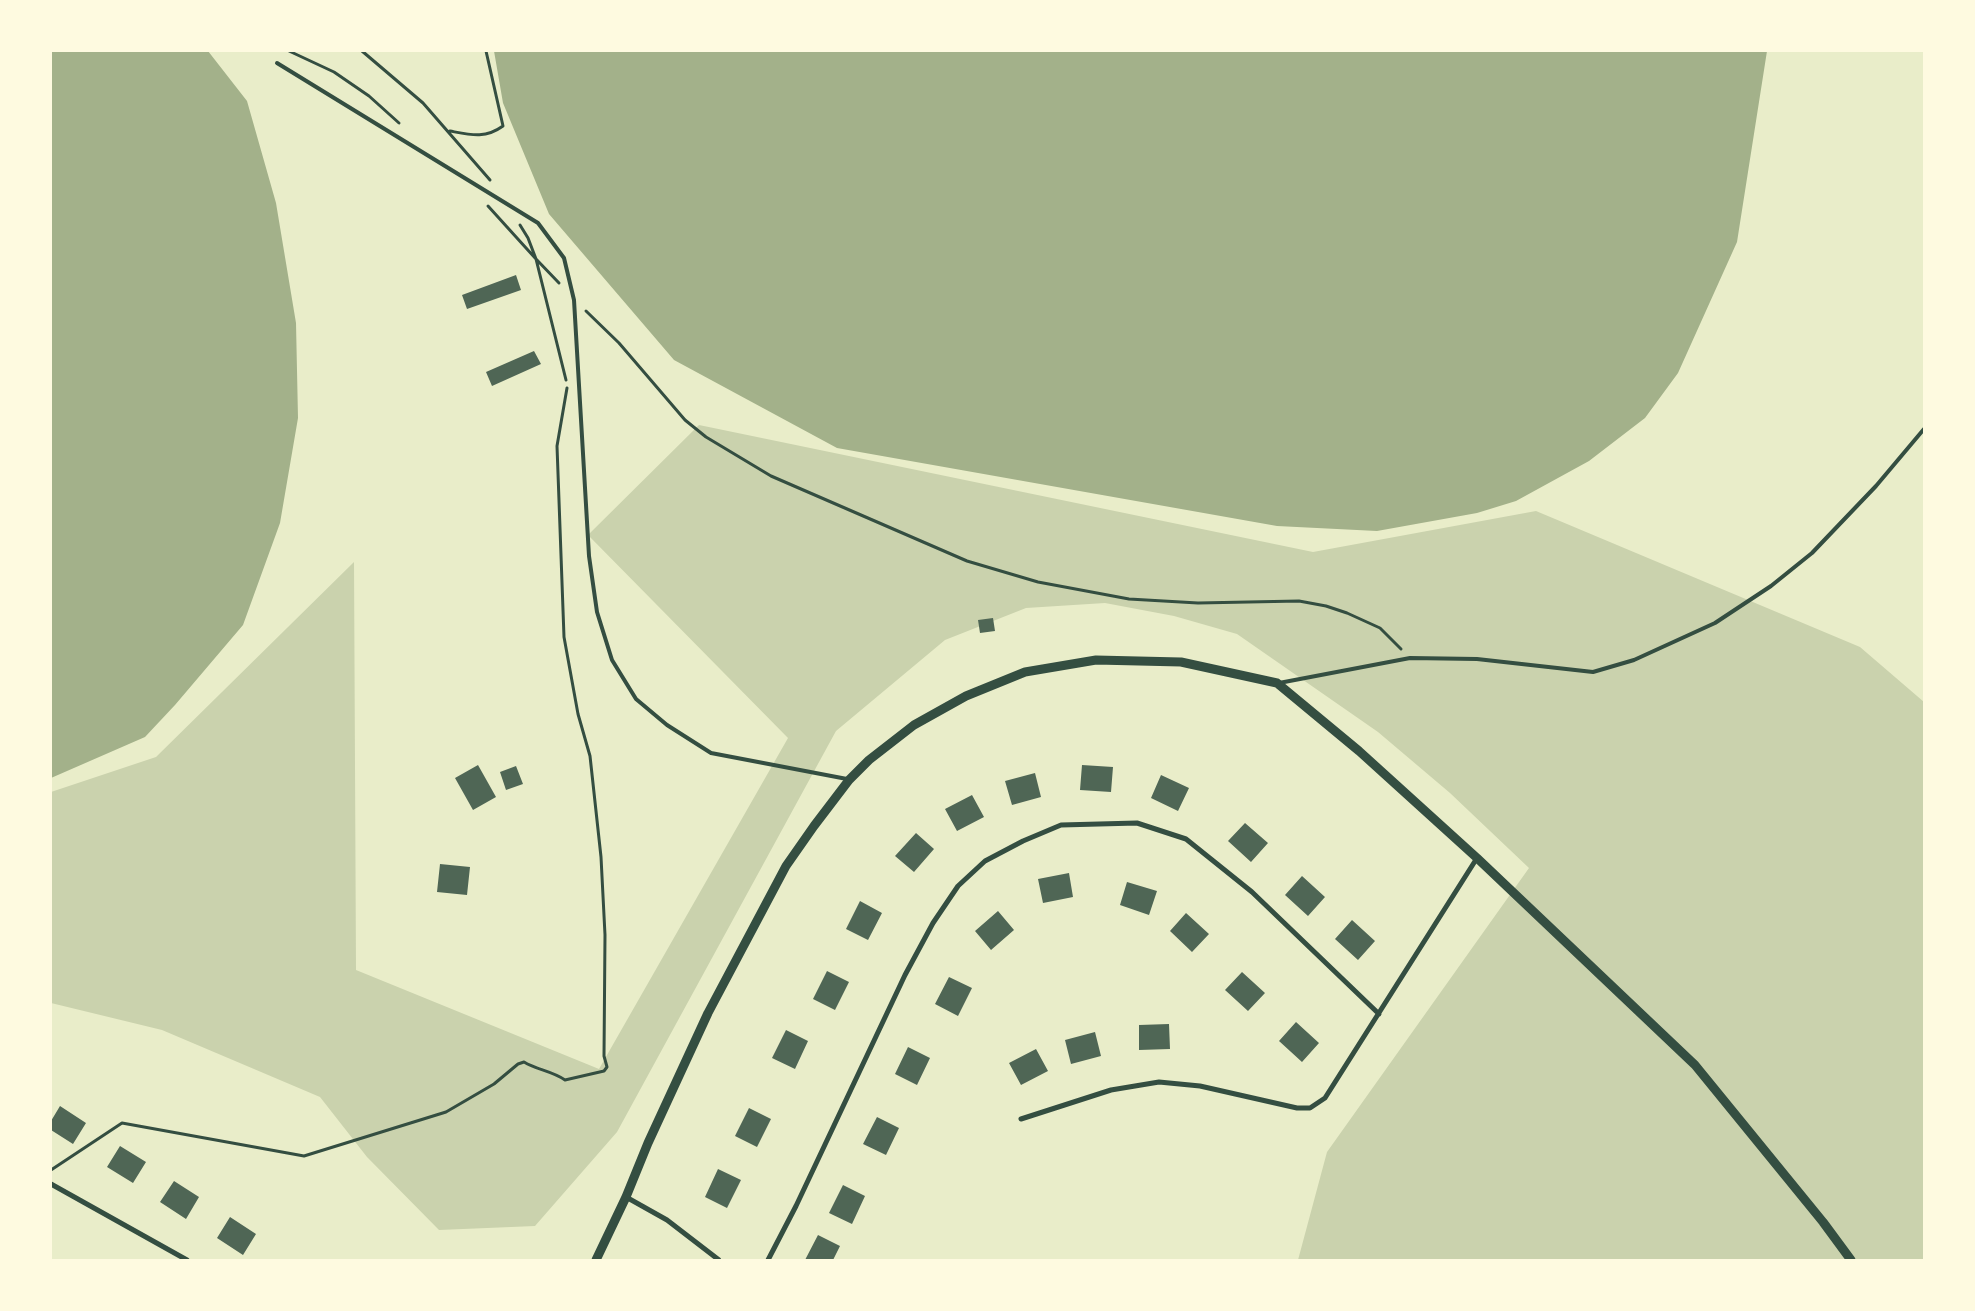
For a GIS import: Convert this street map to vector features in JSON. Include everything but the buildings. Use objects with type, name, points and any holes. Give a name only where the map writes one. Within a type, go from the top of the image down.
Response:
[{"type":"street","points":[[596,1260],[708,1014],[781,875],[848,780],[868,760],[914,725],[966,696],[1025,672],[1096,660],[1181,662],[1277,683],[1359,750],[1477,858],[1695,1065],[1824,1222],[1851,1260]]},
{"type":"street","points":[[768,1260],[796,1206],[905,975],[933,923],[958,886],[985,861],[1023,841],[1061,826],[1137,823],[1186,839],[1252,892],[1379,1014]]},
{"type":"street","points":[[1021,1119],[1111,1090],[1159,1082],[1200,1086],[1297,1108],[1310,1108],[1324,1098],[1477,858]]},
{"type":"street","points":[[51,1184],[187,1260]]},
{"type":"street","points":[[626,1197],[667,1220],[719,1260]]},
{"type":"lane","points":[[277,63],[538,223],[564,258],[574,300],[589,556],[597,612],[612,660],[636,699],[667,725],[711,753],[848,780]]},
{"type":"lane","points":[[1277,683],[1410,658],[1477,659],[1593,672],[1634,660],[1715,623],[1771,586],[1812,553],[1876,486],[1924,429]]},
{"type":"path","points":[[289,51],[334,72],[370,96],[404,128]]},
{"type":"path","points":[[51,1170],[122,1123],[304,1156],[446,1112],[494,1084],[518,1064],[524,1062],[535,1068],[557,1074],[565,1080],[604,1071],[607,1067],[604,1056],[605,936],[597,822],[590,756],[578,714],[564,637],[557,446],[568,386],[536,260],[528,238],[495,185],[449,131],[423,103],[362,51]]},
{"type":"path","points":[[449,131],[473,135],[492,134],[503,126],[486,51]]},
{"type":"path","points":[[485,202],[574,300],[619,343],[685,420],[706,438],[771,476],[967,560],[1038,582],[1129,599],[1198,603],[1299,601],[1326,606],[1380,628],[1410,658]]},
{"type":"shaded area","points":[[51,51],[208,51],[247,101],[276,203],[296,323],[298,418],[280,523],[243,625],[175,705],[145,737],[51,778]]},
{"type":"shaded area","points":[[494,51],[1767,51],[1737,242],[1678,373],[1645,418],[1589,461],[1516,501],[1477,513],[1377,531],[1277,526],[837,448],[674,360],[549,214],[503,103]]},
{"type":"shaded area","points":[[699,425],[1313,552],[1536,511],[1860,647],[1924,702],[1924,1260],[1298,1260],[1327,1152],[1529,868],[1450,793],[1378,732],[1237,634],[1174,616],[1105,603],[1026,608],[945,640],[836,731],[617,1132],[535,1226],[439,1230],[367,1157],[320,1097],[162,1030],[51,1003],[51,792],[156,757],[354,562],[356,970],[599,1069],[788,738],[588,535]]}]
